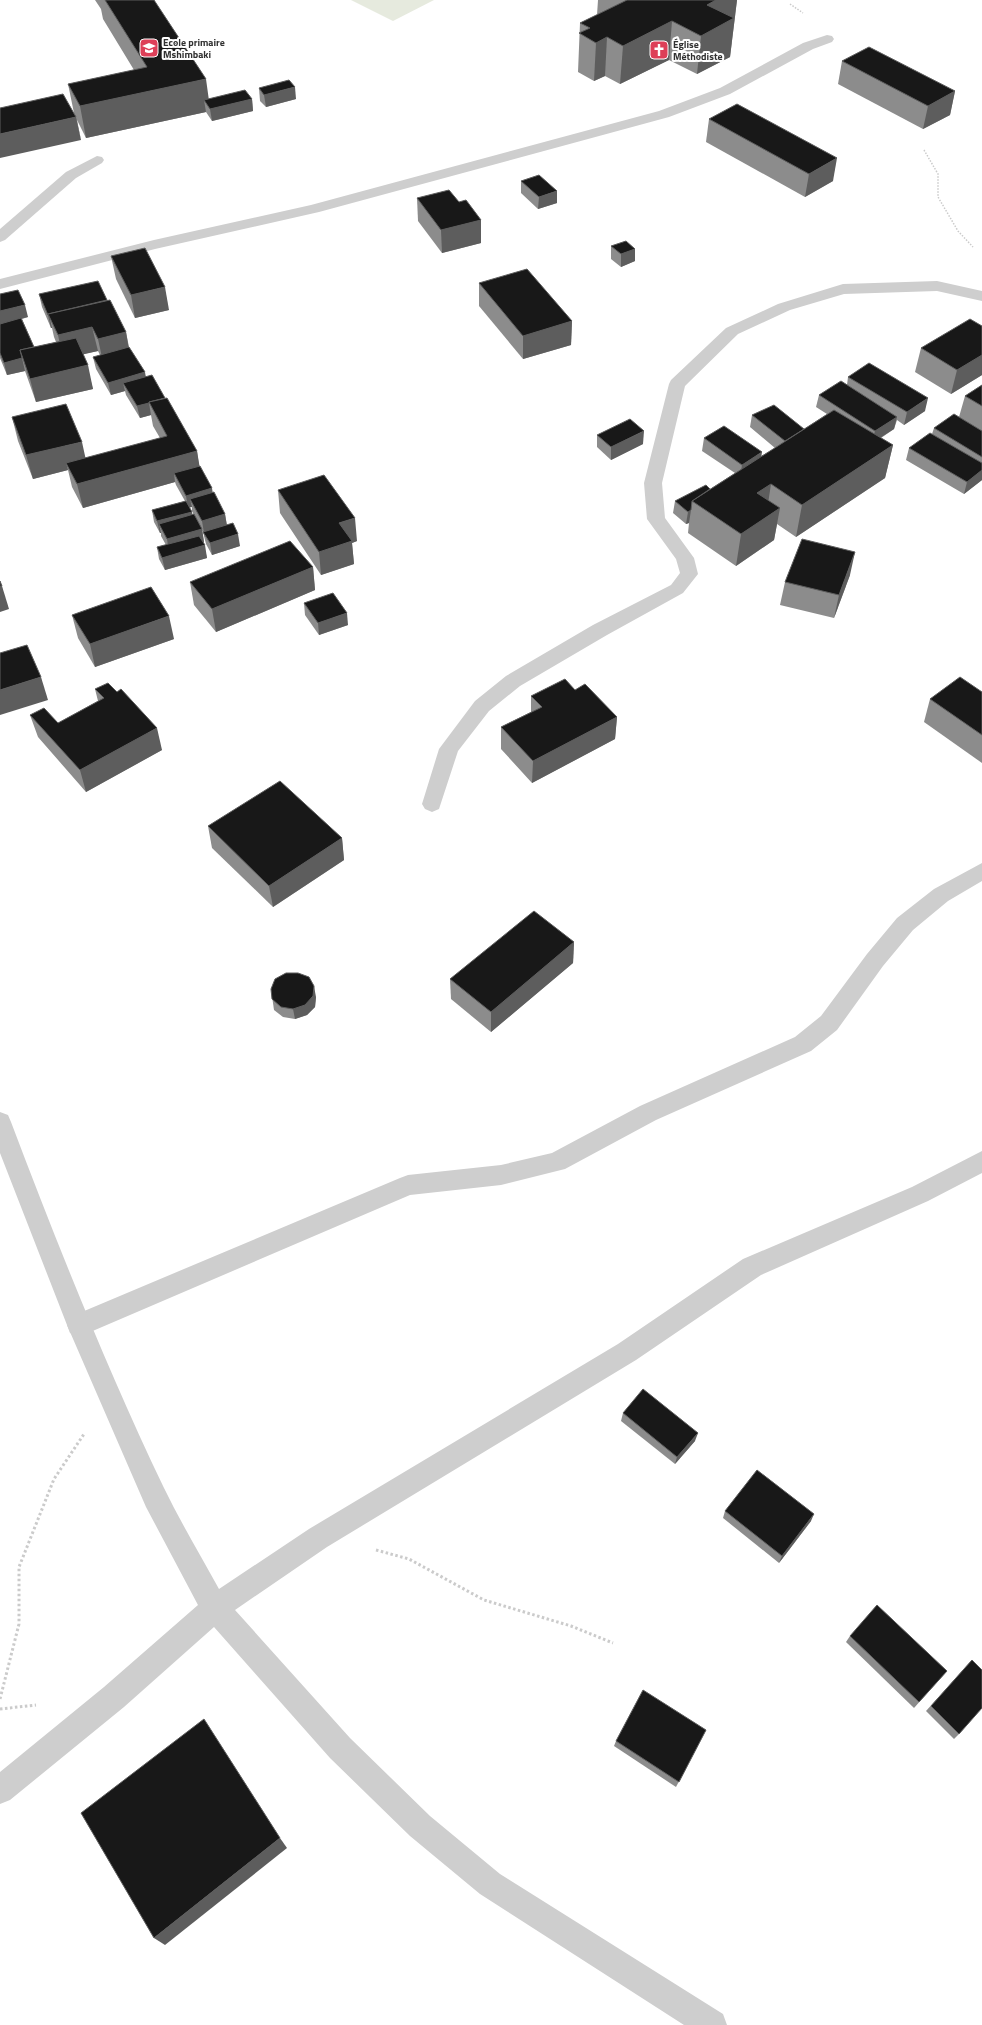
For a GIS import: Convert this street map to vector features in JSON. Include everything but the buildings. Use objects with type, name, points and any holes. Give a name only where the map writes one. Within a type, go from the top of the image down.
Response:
[{"type":"street","points":[[0,284],[154,245],[314,209],[664,114],[725,91],[808,46],[827,39]]},
{"type":"street","points":[[0,237],[72,175],[97,160]]},
{"type":"street","points":[[432,804],[449,749],[482,706],[512,681],[600,630],[677,589],[689,574],[685,558],[656,519],[653,484],[677,384],[732,331],[784,308],[843,288],[937,286],[982,296]]},
{"type":"street","points":[[79,1325],[408,1185],[501,1175],[557,1162],[648,1113],[803,1044],[829,1023],[875,960],[905,924],[941,895],[982,871]]},
{"type":"street","points":[[0,1122],[33,1211],[79,1325],[155,1498],[215,1608],[340,1748],[420,1826],[490,1884],[712,2025]]},
{"type":"street","points":[[0,1790],[114,1697],[215,1608],[318,1538],[627,1352],[752,1267],[920,1194],[982,1161]]},
{"type":"path","points":[[924,150],[938,174],[938,197],[958,231],[973,247]]},
{"type":"path","points":[[0,1699],[19,1624],[19,1567],[54,1479],[110,1396]]},
{"type":"path","points":[[318,1538],[409,1559],[484,1600],[571,1626],[613,1643]]},
{"type":"shaded area","points":[[351,0],[434,0],[393,21]]},
{"type":"place","name":"Ecole primaire Mshimbaki","points":[[149,48]]},
{"type":"place","name":"Église Méthodiste","points":[[659,50]]}]
